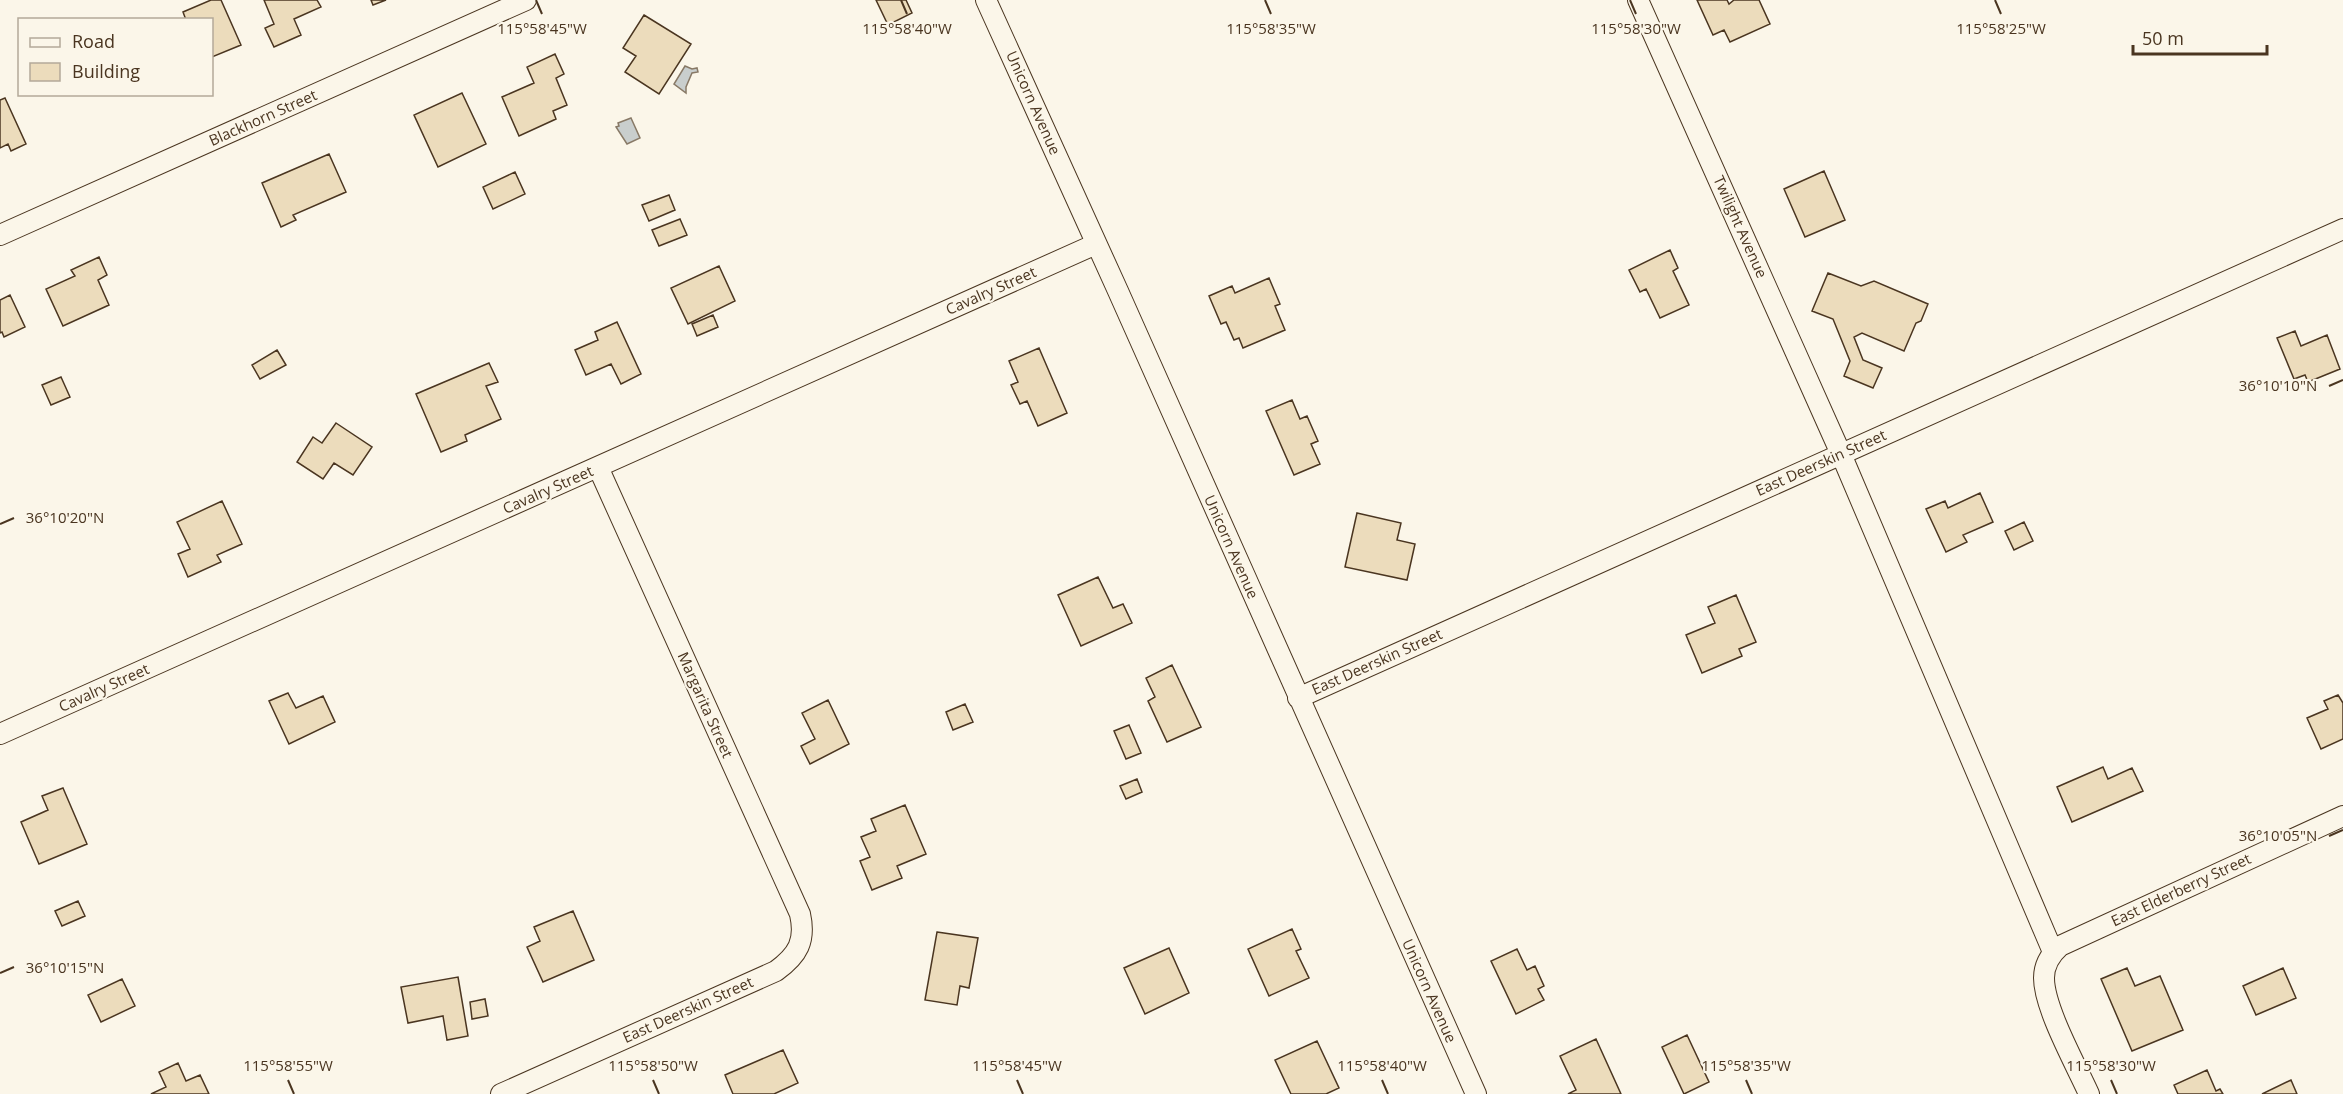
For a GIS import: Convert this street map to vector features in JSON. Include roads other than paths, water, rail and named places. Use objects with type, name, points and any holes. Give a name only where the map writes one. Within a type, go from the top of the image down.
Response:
[{"type":"street","name":"Blackhorn Street","points":[[0,235],[526,0]]},
{"type":"street","name":"Unicorn Avenue","points":[[986,0],[1476,1094]]},
{"type":"street","name":"Twilight Avenue","points":[[1638,0],[1841,454],[2053,952]]},
{"type":"street","name":"East Deerskin Street","points":[[1298,698],[2343,229]]},
{"type":"street","name":"Cavalry Street","points":[[0,735],[1096,244]]},
{"type":"street","name":"Margarita Street","points":[[598,467],[800,914],[803,927],[800,945]]},
{"type":"street","name":"East Elderberry Street","points":[[2053,952],[2060,946],[2343,816]]},
{"type":"street","name":"East Deerskin Street","points":[[501,1094],[776,971],[790,960],[800,945]]},
{"type":"street","points":[[2053,952],[2043,976],[2047,1002],[2089,1094]]}]
